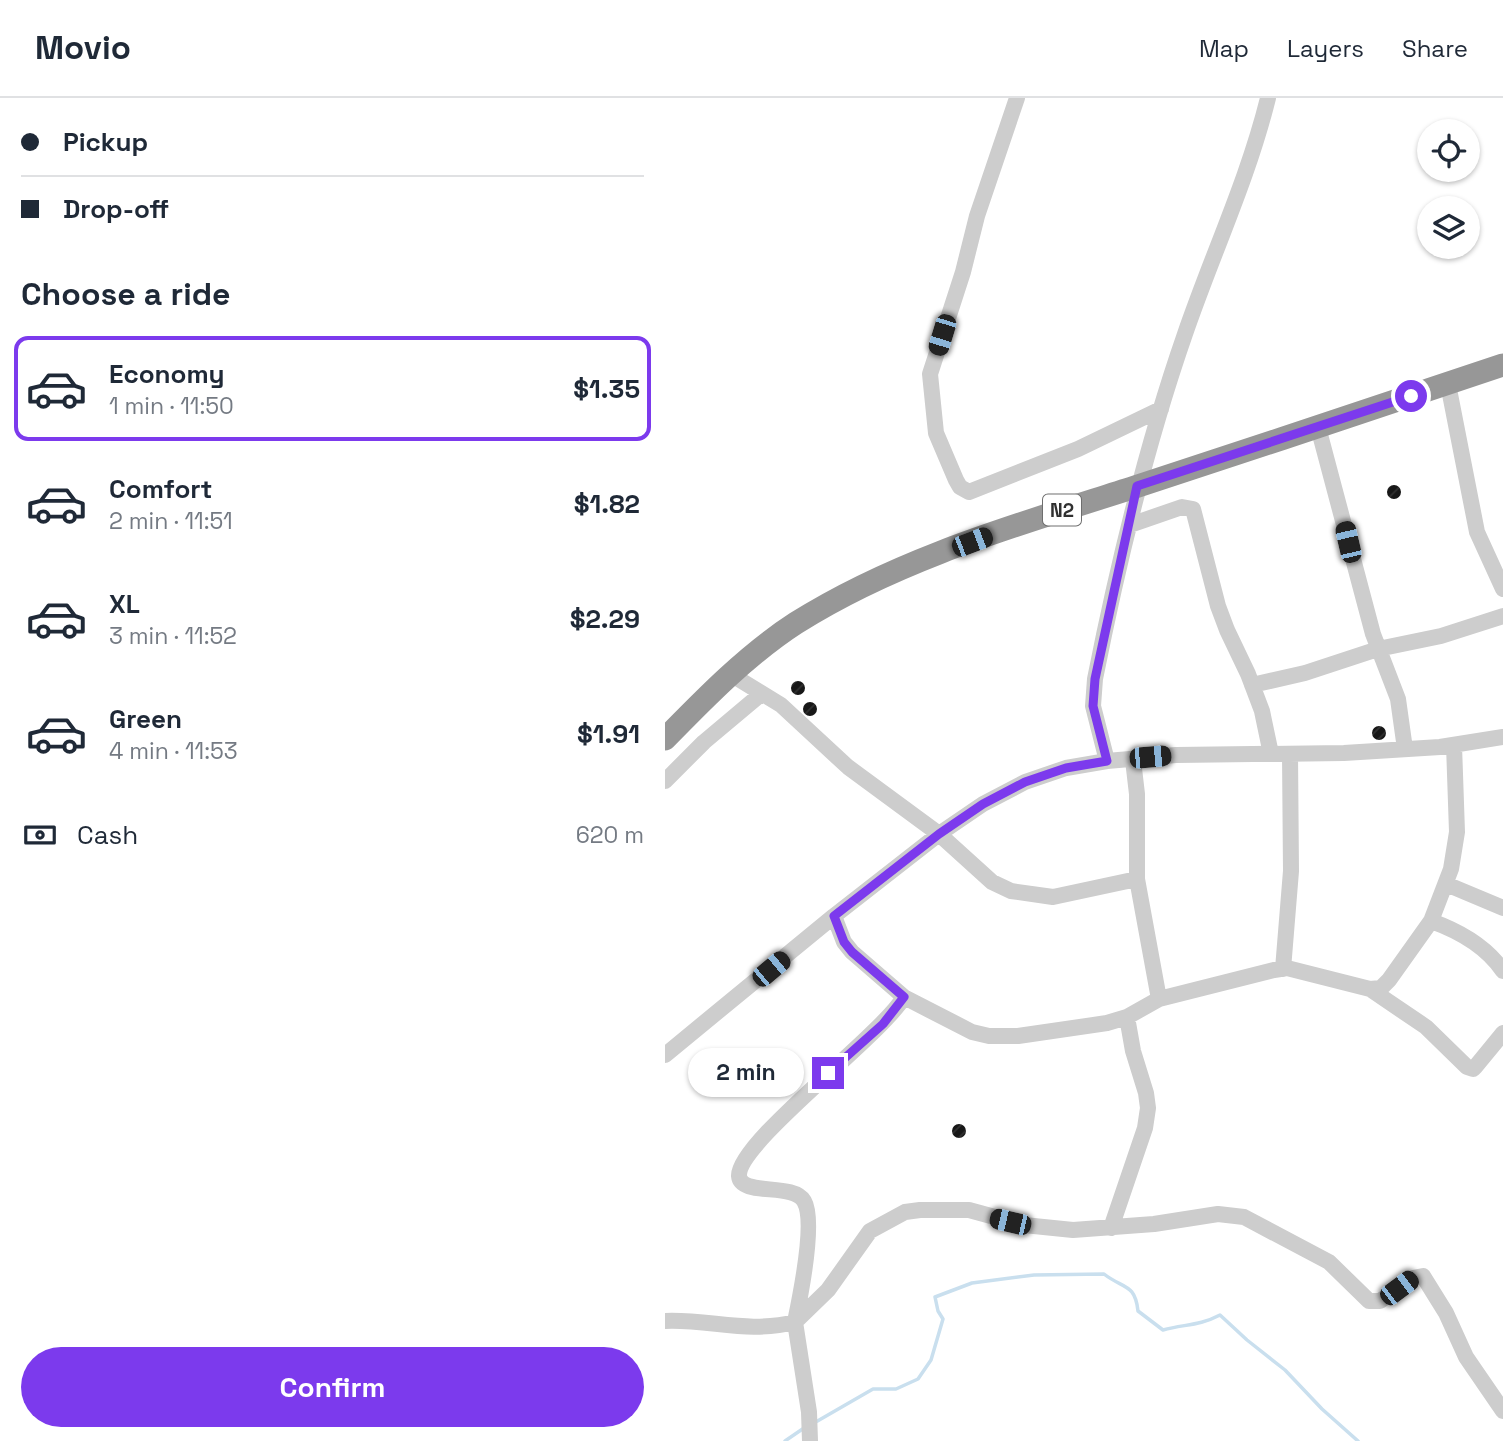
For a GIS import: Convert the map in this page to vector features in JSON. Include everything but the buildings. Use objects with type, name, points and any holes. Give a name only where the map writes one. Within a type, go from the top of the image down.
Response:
[{"type":"highway","name":"N2","points":[[665,739],[732,675],[794,625],[860,588],[1017,524],[1503,365]]},
{"type":"street","points":[[1017,98],[977,216],[963,272],[930,374],[936,433],[956,480],[960,487],[969,492],[1078,449],[1161,409]]},
{"type":"street","points":[[1107,761],[1093,706],[1095,679],[1137,486],[1185,334],[1238,197],[1268,98]]},
{"type":"street","points":[[1448,384],[1478,533],[1503,589]]},
{"type":"street","points":[[1318,426],[1378,649],[1398,699],[1405,749]]},
{"type":"street","points":[[1130,525],[1182,507],[1193,509],[1218,606],[1262,711],[1271,754]]},
{"type":"street","points":[[1252,685],[1305,673],[1378,649],[1441,636],[1503,616]]},
{"type":"street","points":[[732,675],[781,705],[848,767],[939,834],[992,882],[1020,893],[1053,897],[1137,879]]},
{"type":"street","points":[[665,781],[704,742],[761,694]]},
{"type":"street","points":[[685,719],[704,742]]},
{"type":"street","points":[[665,1055],[939,834],[983,804],[1025,782],[1066,768],[1107,761],[1176,755],[1405,749],[1503,737]]},
{"type":"street","points":[[1370,989],[1384,986],[1431,921],[1446,884],[1457,843],[1454,745]]},
{"type":"street","points":[[1283,969],[1291,871],[1290,754]]},
{"type":"street","points":[[1133,760],[1137,794],[1137,879],[1159,999]]},
{"type":"street","points":[[1446,884],[1503,908]]},
{"type":"street","points":[[834,916],[844,942],[852,952],[904,997],[954,1024],[972,1032],[989,1035],[1048,1033],[1107,1023],[1127,1017],[1159,999],[1260,972],[1283,969],[1370,989],[1426,1027],[1467,1068],[1473,1069],[1503,1033]]},
{"type":"street","points":[[1431,921],[1450,928],[1473,942],[1503,971]]},
{"type":"street","points":[[810,1436],[809,1412],[795,1322],[805,1264],[808,1215],[806,1203],[794,1192],[743,1184],[740,1168],[767,1134],[810,1089],[883,1024],[904,997]]},
{"type":"street","points":[[1111,1228],[1145,1128],[1148,1108],[1127,1017]]},
{"type":"street","points":[[665,1321],[743,1328],[795,1322],[828,1290],[870,1231],[905,1212],[968,1210],[1024,1225],[1073,1230],[1111,1228],[1218,1214],[1244,1217],[1329,1262],[1369,1301],[1380,1301],[1413,1278],[1423,1276],[1446,1312],[1466,1357],[1503,1411]]},
{"type":"waterway","points":[[814,1423],[873,1389],[896,1389],[918,1379],[931,1360],[943,1319],[935,1297],[972,1283],[1034,1275],[1104,1274],[1131,1291],[1138,1311],[1163,1330],[1199,1323],[1220,1315],[1285,1370],[1322,1409],[1358,1441]]},
{"type":"waterway","points":[[785,1441],[804,1428]]},
{"type":"route","points":[[828,1073],[883,1024],[904,997],[852,952],[844,942],[834,916],[939,834],[983,804],[1025,782],[1066,768],[1107,761],[1093,706],[1095,679],[1137,486],[1411,396]]}]
